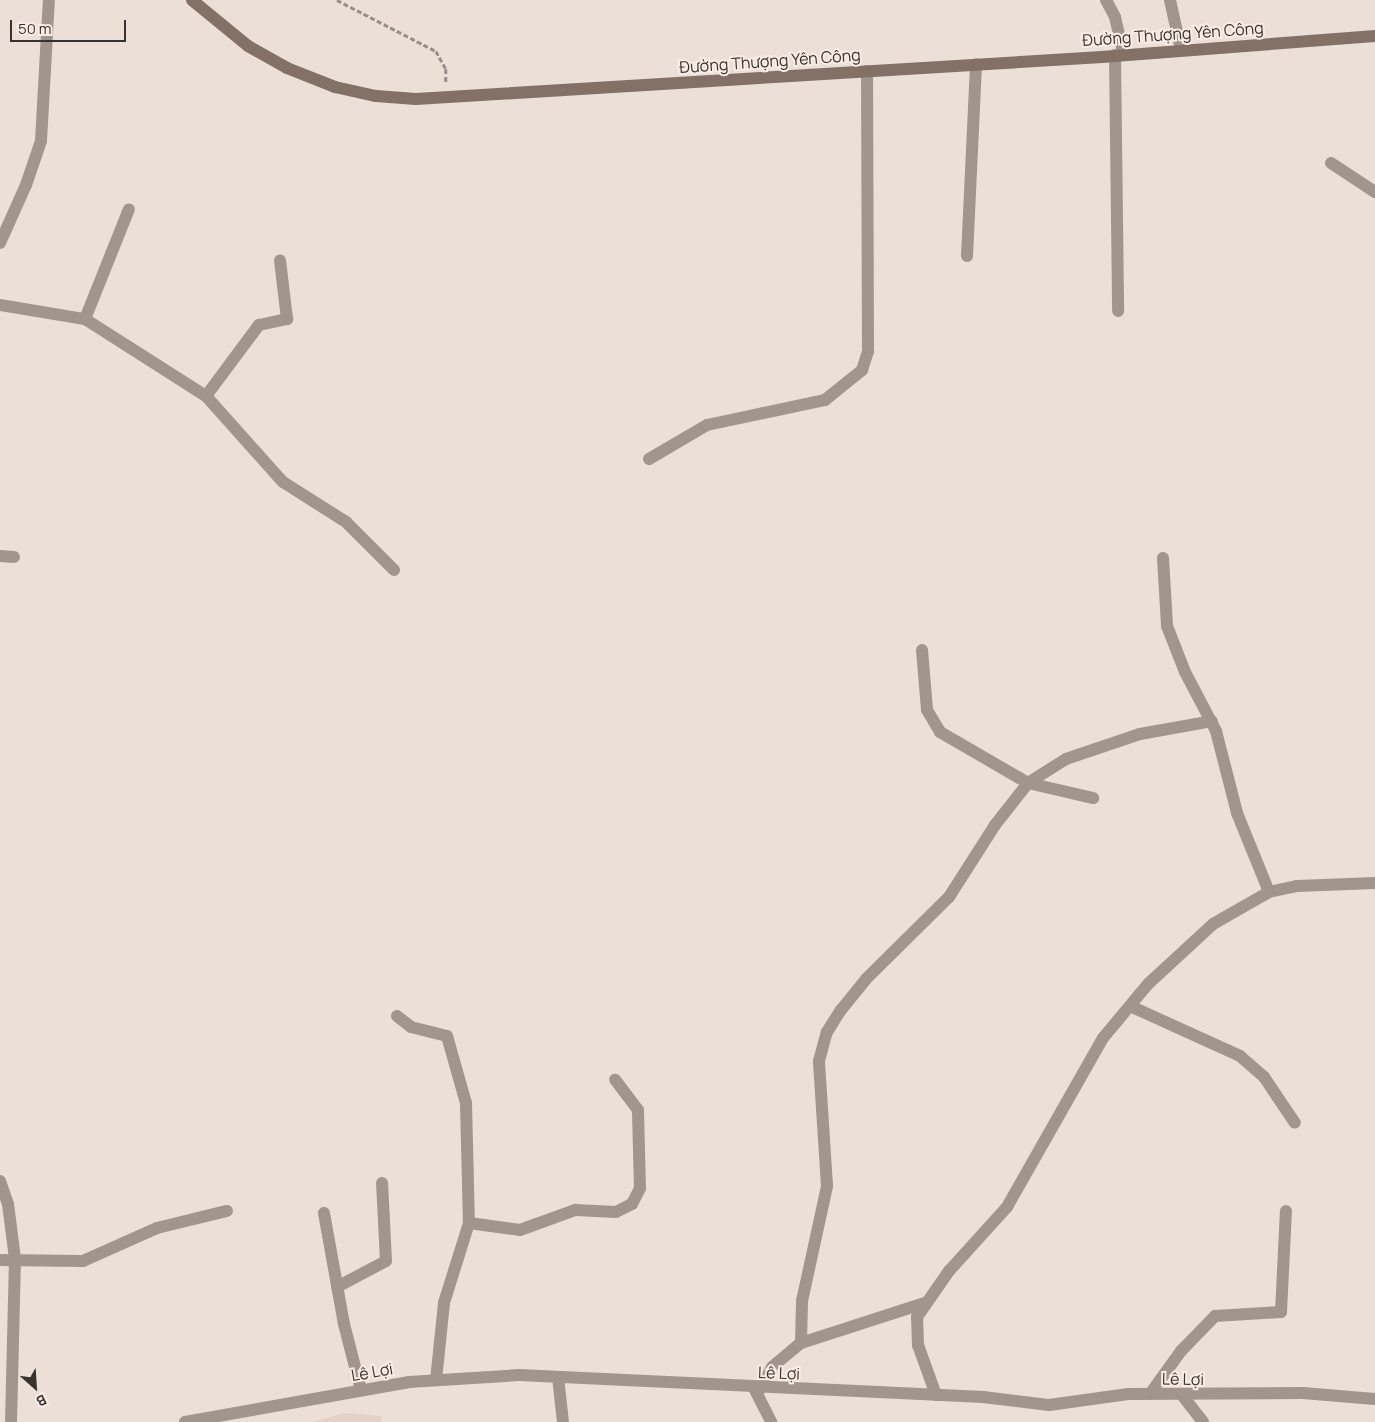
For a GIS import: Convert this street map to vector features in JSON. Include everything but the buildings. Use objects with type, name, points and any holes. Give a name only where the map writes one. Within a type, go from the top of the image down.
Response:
[{"type":"main road","name":"Đường Thượng Yên Công","points":[[192,0],[248,46],[287,68],[335,87],[376,96],[445,97],[1119,55],[1375,36]]},
{"type":"street","points":[[0,243],[39,147],[48,0]]},
{"type":"street","points":[[1106,0],[1115,17],[1119,55],[1118,311]]},
{"type":"street","points":[[1170,0],[1181,50]]},
{"type":"street","points":[[967,256],[976,64]]},
{"type":"street","points":[[649,458],[707,425],[825,400],[862,370],[868,351],[867,71]]},
{"type":"street","points":[[1331,163],[1375,192]]},
{"type":"street","points":[[85,319],[129,209]]},
{"type":"street","points":[[206,396],[259,325],[287,319],[280,260]]},
{"type":"street","points":[[0,305],[85,319],[206,396],[283,482],[346,522],[394,570]]},
{"type":"street","points":[[0,556],[14,557]]},
{"type":"street","points":[[1163,558],[1167,626],[1185,672],[1212,721],[1237,813],[1269,892]]},
{"type":"street","points":[[922,650],[927,710],[933,725],[1028,784],[1093,798]]},
{"type":"street","points":[[801,1343],[802,1301],[827,1186],[818,1080],[827,1032],[866,979],[949,898],[995,825],[1028,784],[1066,759],[1140,734],[1212,721]]},
{"type":"street","points":[[936,1395],[915,1326],[925,1303],[1007,1208],[1103,1038],[1130,1006],[1213,924],[1269,892],[1296,886],[1375,883]]},
{"type":"street","points":[[1130,1006],[1240,1056],[1264,1077],[1295,1123]]},
{"type":"street","points":[[397,1016],[411,1027],[441,1032],[448,1039],[464,1088],[468,1223],[444,1303],[436,1380]]},
{"type":"street","points":[[468,1223],[520,1230],[575,1210],[616,1212],[632,1204],[640,1188],[638,1110],[615,1080]]},
{"type":"street","points":[[0,1181],[8,1204],[15,1259],[6,1379],[11,1422]]},
{"type":"street","points":[[337,1287],[386,1261],[382,1183]]},
{"type":"street","points":[[0,1260],[83,1261],[156,1228],[227,1211]]},
{"type":"street","points":[[1150,1394],[1182,1351],[1215,1316],[1281,1312],[1286,1211]]},
{"type":"street","points":[[324,1213],[337,1287],[361,1390]]},
{"type":"street","points":[[771,1422],[757,1389],[772,1367],[801,1343],[925,1303]]},
{"type":"street","name":"Lê Lợi","points":[[185,1422],[361,1390],[436,1380],[519,1374],[757,1389],[936,1395],[1049,1405],[1150,1394],[1303,1393],[1375,1399]]},
{"type":"street","points":[[558,1377],[563,1422]]},
{"type":"street","points":[[1182,1395],[1204,1422]]},
{"type":"path","points":[[337,0],[436,51],[446,69],[445,97]]},
{"type":"shaded area","points":[[345,1413],[381,1416],[382,1422],[312,1422]]}]
